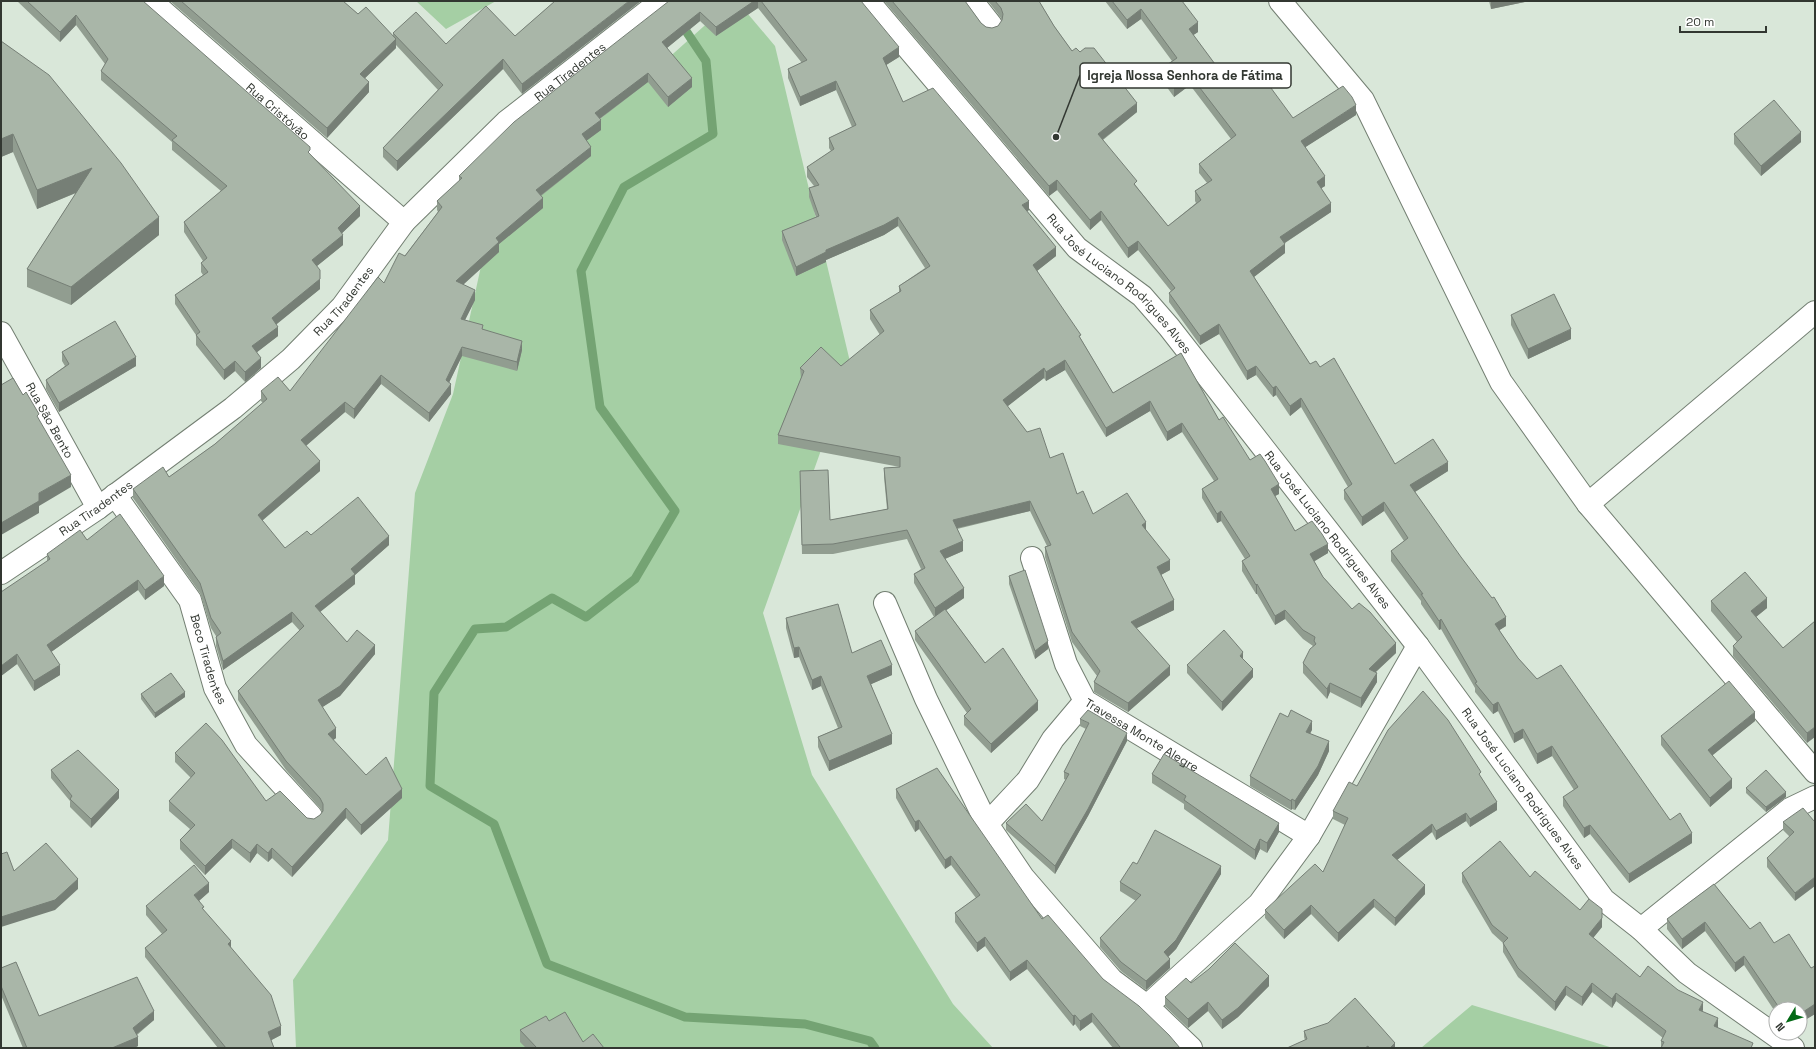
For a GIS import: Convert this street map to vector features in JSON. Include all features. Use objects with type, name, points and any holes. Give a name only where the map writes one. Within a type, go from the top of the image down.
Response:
[{"type":"street","name":"Rua Cristóvão","points":[[151,1],[404,222]]},
{"type":"street","name":"Rua Tiradentes","points":[[1,573],[107,502],[233,408],[291,359],[342,307],[404,222],[506,122],[661,1]]},
{"type":"street","name":"Rua José Luciano Rodrigues Alves","points":[[868,1],[1077,248],[1142,296],[1169,327],[1418,646],[1604,900],[1641,928],[1687,973],[1793,1048]]},
{"type":"street","points":[[972,1],[991,25]]},
{"type":"street","points":[[1280,1],[1363,100],[1500,382],[1588,504],[1815,772]]},
{"type":"street","points":[[1588,504],[1815,312]]},
{"type":"street","name":"Rua São Bento","points":[[1,333],[107,502]]},
{"type":"street","name":"Beco Tiradentes","points":[[107,502],[190,600],[215,688],[246,745],[311,816]]},
{"type":"street","name":"Travessa Monte Alegre","points":[[1032,558],[1066,664],[1085,701],[1309,836]]},
{"type":"street","points":[[885,603],[926,699],[987,824],[1023,877],[1107,974],[1147,1006],[1191,1048]]},
{"type":"street","points":[[1147,1006],[1259,904],[1309,836],[1418,646]]},
{"type":"street","points":[[987,824],[1028,780],[1053,739],[1085,701]]},
{"type":"street","points":[[1641,928],[1790,809],[1815,797]]},
{"type":"green space","points":[[416,1],[496,1],[446,29]]},
{"type":"green space","points":[[732,1],[737,1],[775,46],[851,366],[763,613],[812,775],[953,1004],[993,1048],[296,1048],[293,980],[388,840],[415,493],[453,394],[492,216]]},
{"type":"green space","points":[[1472,1005],[1613,1048],[1421,1048]]},
{"type":"building","points":[[27,1],[143,1],[310,147],[308,152],[360,206],[338,228],[343,235],[312,260],[320,270],[320,279],[272,318],[278,327],[252,346],[261,358],[245,372],[235,361],[224,370],[196,335],[200,332],[175,295],[208,272],[201,263],[207,258],[184,222],[227,186],[172,140],[177,136],[101,71],[108,59],[76,15],[60,32]]},
{"type":"building","points":[[181,1],[343,1],[358,14],[366,7],[396,39],[360,74],[369,82],[327,128]]},
{"type":"building","points":[[555,1],[629,1],[522,84],[503,59],[397,161],[383,148],[443,85],[393,33],[416,12],[446,44],[486,6],[515,36]]},
{"type":"building","points":[[669,1],[754,1],[716,27],[700,12],[662,42],[692,78],[668,97],[648,73],[595,113],[601,120],[582,134],[591,147],[536,190],[543,198],[496,238],[499,242],[456,281],[475,290],[461,319],[483,325],[482,329],[522,341],[517,362],[462,347],[446,380],[451,384],[429,413],[381,375],[354,409],[345,402],[301,440],[320,461],[258,515],[285,548],[307,531],[311,535],[358,497],[389,536],[351,569],[355,574],[315,606],[347,642],[357,630],[375,645],[340,686],[318,700],[336,728],[328,734],[366,775],[386,757],[402,789],[361,825],[346,808],[292,867],[272,848],[268,853],[257,844],[250,853],[232,839],[205,866],[180,840],[195,825],[169,801],[195,773],[175,753],[206,723],[222,740],[266,801],[280,791],[307,818],[314,819],[323,811],[323,804],[320,798],[286,761],[238,691],[304,626],[292,612],[223,661],[216,637],[221,633],[211,618],[200,583],[133,489],[163,467],[169,477],[215,444],[267,399],[261,391],[278,377],[290,391],[378,277],[384,283],[399,253],[405,256],[442,207],[437,201],[462,178],[459,176],[514,122]]},
{"type":"building","points":[[761,1],[861,1],[899,47],[883,58],[903,102],[933,88],[1029,201],[1022,205],[1056,247],[1033,265],[1081,335],[1079,336],[1113,393],[1181,353],[1219,420],[1223,417],[1250,460],[1260,454],[1265,461],[1279,484],[1271,489],[1295,531],[1312,521],[1322,534],[1328,544],[1310,554],[1323,577],[1352,609],[1359,603],[1370,612],[1396,643],[1369,669],[1377,673],[1361,698],[1330,683],[1327,689],[1303,663],[1310,649],[1316,644],[1314,641],[1315,637],[1303,630],[1285,610],[1275,616],[1242,561],[1250,556],[1221,511],[1217,514],[1202,489],[1218,479],[1182,423],[1167,432],[1150,401],[1106,428],[1065,360],[1046,372],[1044,368],[1003,400],[1027,432],[1040,428],[1050,458],[1063,453],[1077,494],[1083,491],[1093,514],[1127,493],[1146,522],[1142,525],[1170,560],[1157,567],[1174,600],[1131,622],[1170,666],[1128,703],[1094,682],[1100,671],[1072,632],[1045,547],[1051,545],[1030,501],[953,520],[963,541],[940,551],[964,588],[935,608],[914,574],[925,568],[907,530],[833,544],[802,545],[800,471],[828,470],[830,520],[888,509],[884,468],[900,467],[900,457],[778,435],[804,371],[800,368],[821,347],[841,366],[884,331],[870,310],[901,291],[899,286],[930,266],[898,217],[884,225],[826,250],[826,252],[796,267],[782,231],[819,216],[809,188],[819,185],[807,167],[834,149],[829,138],[856,125],[836,81],[800,97],[788,69],[807,60]]},
{"type":"building","points":[[892,1],[965,1],[981,23],[986,27],[992,28],[998,26],[1002,20],[1003,14],[1001,8],[995,1],[1039,1],[1054,26],[1072,51],[1076,48],[1080,52],[1085,48],[1094,48],[1137,103],[1098,134],[1137,181],[1134,184],[1168,226],[1201,200],[1195,191],[1212,180],[1199,164],[1236,135],[1190,75],[1174,87],[1161,69],[1177,58],[1141,9],[1127,20],[1112,1],[1182,1],[1198,22],[1189,29],[1232,87],[1257,69],[1293,118],[1343,86],[1352,97],[1356,105],[1301,141],[1325,176],[1317,182],[1331,203],[1280,237],[1285,244],[1250,271],[1310,364],[1316,361],[1320,367],[1334,358],[1395,464],[1433,439],[1448,462],[1410,485],[1461,557],[1492,598],[1494,597],[1506,617],[1495,624],[1518,658],[1537,679],[1561,665],[1670,820],[1680,813],[1692,833],[1629,874],[1590,825],[1584,828],[1563,797],[1578,787],[1552,746],[1537,754],[1523,729],[1514,734],[1498,702],[1493,705],[1475,683],[1477,682],[1441,619],[1439,621],[1421,594],[1423,594],[1391,551],[1408,538],[1384,502],[1362,517],[1344,490],[1352,484],[1301,398],[1290,406],[1276,386],[1273,388],[1256,366],[1247,371],[1219,324],[1200,336],[1169,293],[1175,288],[1138,241],[1128,248],[1101,211],[1090,220],[1057,180],[1049,186]]},
{"type":"building","points":[[1,41],[49,75],[121,163],[159,217],[71,287],[27,269],[92,168],[37,190],[13,134],[1,139]]},
{"type":"building","points":[[1774,100],[1801,132],[1761,166],[1734,134]]},
{"type":"building","points":[[1554,294],[1571,329],[1528,349],[1511,315]]},
{"type":"building","points":[[115,321],[136,357],[59,403],[46,380],[69,364],[62,352]]},
{"type":"building","points":[[13,378],[23,395],[26,392],[39,414],[37,416],[71,475],[39,493],[39,501],[1,523],[1,385]]},
{"type":"building","points":[[120,514],[164,576],[145,590],[138,580],[47,645],[60,665],[34,681],[17,654],[1,666],[1,592],[50,559],[47,554],[80,530],[87,540]]},
{"type":"building","points":[[1025,570],[1048,641],[1035,651],[1009,576]]},
{"type":"building","points":[[1745,572],[1767,598],[1751,611],[1783,648],[1815,621],[1815,727],[1807,733],[1733,646],[1742,637],[1711,601]]},
{"type":"building","points":[[838,604],[852,653],[881,640],[892,665],[867,676],[892,734],[829,761],[818,737],[842,727],[821,676],[812,680],[799,647],[794,648],[786,618]]},
{"type":"building","points":[[945,609],[985,663],[1003,648],[1038,701],[991,744],[964,716],[971,709],[915,631]]},
{"type":"building","points":[[1224,630],[1243,652],[1240,656],[1253,669],[1222,702],[1187,665]]},
{"type":"building","points":[[171,673],[185,692],[155,713],[141,694]]},
{"type":"building","points":[[1729,681],[1755,712],[1708,750],[1732,779],[1710,798],[1661,736]]},
{"type":"building","points":[[1423,691],[1448,720],[1481,772],[1479,774],[1497,802],[1470,819],[1466,813],[1436,831],[1432,824],[1392,855],[1425,885],[1395,918],[1374,899],[1338,933],[1311,905],[1284,930],[1265,910],[1315,864],[1323,872],[1348,818],[1333,811],[1349,782],[1357,786],[1388,730]]},
{"type":"building","points":[[1088,710],[1127,733],[1088,809],[1055,866],[1006,823],[1026,804],[1042,821],[1069,774],[1064,772],[1089,723],[1080,719]]},
{"type":"building","points":[[1291,710],[1312,721],[1306,732],[1329,741],[1318,766],[1295,801],[1292,799],[1291,801],[1250,776],[1280,713],[1288,717]]},
{"type":"building","points":[[78,750],[119,790],[91,819],[70,799],[72,796],[51,770]]},
{"type":"building","points":[[1164,754],[1279,823],[1267,843],[1260,839],[1255,850],[1184,800],[1186,796],[1152,774]]},
{"type":"building","points":[[937,768],[1042,919],[1048,915],[1103,979],[1139,1006],[1169,1035],[1180,1048],[1119,1048],[1120,1047],[1092,1013],[1080,1021],[1075,1015],[1073,1016],[1027,960],[1010,972],[985,937],[977,943],[955,913],[980,895],[951,856],[945,860],[919,820],[915,822],[896,789]]},
{"type":"building","points":[[1766,770],[1786,792],[1766,807],[1746,788]]},
{"type":"building","points":[[1803,808],[1814,821],[1815,820],[1815,877],[1795,893],[1767,858],[1794,832],[1783,822]]},
{"type":"building","points":[[1155,830],[1221,866],[1176,940],[1164,952],[1170,959],[1146,981],[1121,962],[1100,938],[1141,895],[1120,882],[1133,862],[1137,864]]},
{"type":"building","points":[[1500,841],[1530,877],[1535,871],[1580,910],[1589,899],[1602,909],[1602,918],[1589,934],[1640,977],[1648,966],[1678,990],[1703,1002],[1699,1010],[1718,1018],[1714,1026],[1753,1043],[1751,1048],[1661,1048],[1664,1042],[1661,1041],[1666,1031],[1616,993],[1612,999],[1592,983],[1582,997],[1566,986],[1555,1002],[1518,968],[1503,943],[1508,938],[1492,925],[1462,873]]},
{"type":"building","points":[[46,843],[78,879],[55,900],[1,917],[1,854],[7,852],[14,871]]},
{"type":"building","points":[[194,865],[209,883],[194,895],[204,907],[202,908],[231,941],[228,944],[271,995],[281,1026],[268,1032],[274,1048],[226,1048],[145,948],[167,930],[146,906]]},
{"type":"building","points":[[1714,884],[1750,929],[1760,922],[1774,943],[1789,934],[1811,968],[1815,966],[1815,1004],[1808,1009],[1808,1001],[1775,1001],[1744,956],[1735,963],[1705,922],[1682,939],[1667,919]]},
{"type":"building","points":[[1235,943],[1269,976],[1238,1008],[1222,1020],[1208,1002],[1188,1019],[1165,997],[1186,978],[1191,983],[1209,969]]},
{"type":"building","points":[[16,962],[39,1016],[137,977],[154,1011],[133,1028],[138,1037],[112,1048],[27,1048],[1,986],[1,968]]},
{"type":"building","points":[[1355,998],[1395,1043],[1390,1048],[1369,1048],[1368,1046],[1365,1048],[1287,1048],[1307,1039],[1304,1031],[1328,1023]]},
{"type":"building","points":[[565,1012],[583,1042],[593,1034],[604,1048],[537,1048],[520,1030],[546,1016],[549,1021]]},
{"type":"waterway","points":[[680,22],[706,61],[713,134],[624,187],[581,271],[600,407],[675,511],[635,579],[586,617],[552,598],[506,627],[475,629],[434,693],[430,786],[494,824],[547,964],[685,1017],[805,1024],[870,1041],[875,1048]]},
{"type":"place","name":"Igreja Nossa Senhora de Fátima","points":[[1056,137]]}]
